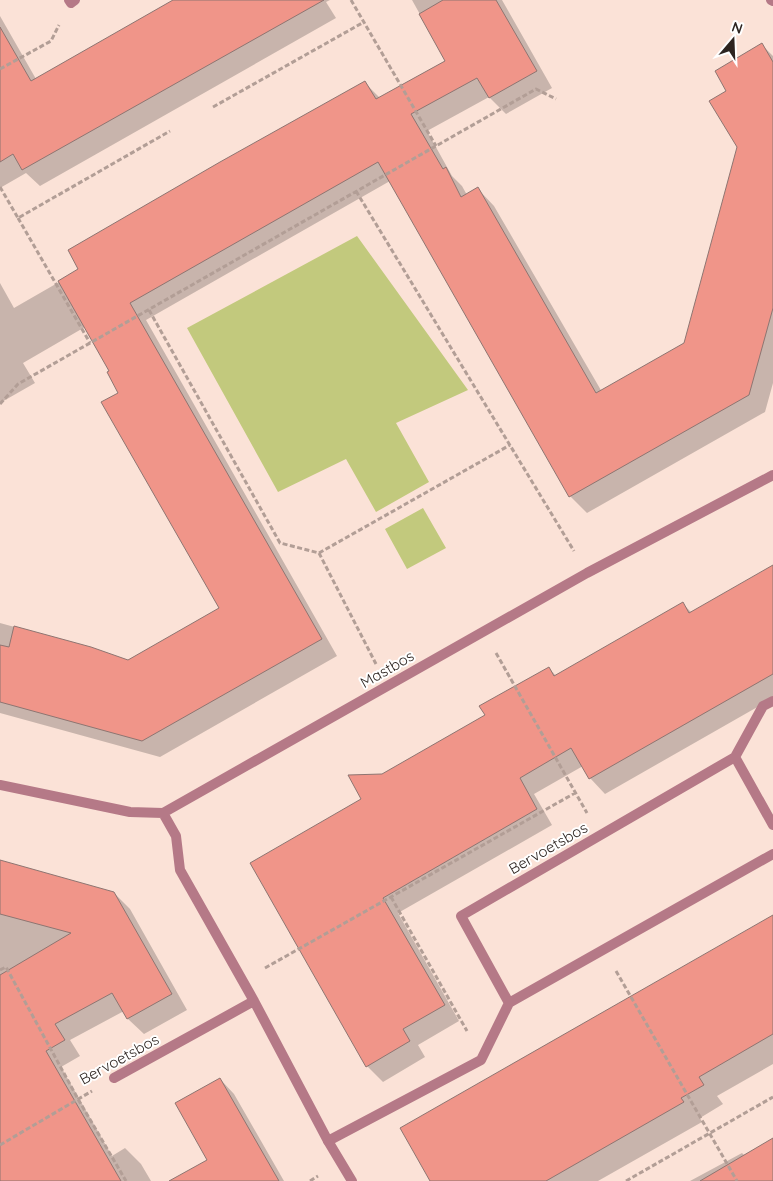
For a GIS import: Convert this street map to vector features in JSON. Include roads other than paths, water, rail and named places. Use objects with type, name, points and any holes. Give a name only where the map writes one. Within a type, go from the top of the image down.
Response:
[{"type":"street","name":"Mastbos","points":[[163,813],[587,573],[773,475]]},
{"type":"street","points":[[773,701],[763,706],[736,757],[773,825]]},
{"type":"street","name":"Bervoetsbos","points":[[509,1003],[461,916],[736,757]]},
{"type":"street","points":[[0,785],[130,812],[163,813],[176,836],[180,870],[254,1001],[328,1141],[352,1181]]},
{"type":"street","points":[[328,1141],[480,1060],[509,1003],[773,854]]},
{"type":"street","name":"Bervoetsbos","points":[[114,1078],[254,1001]]}]
